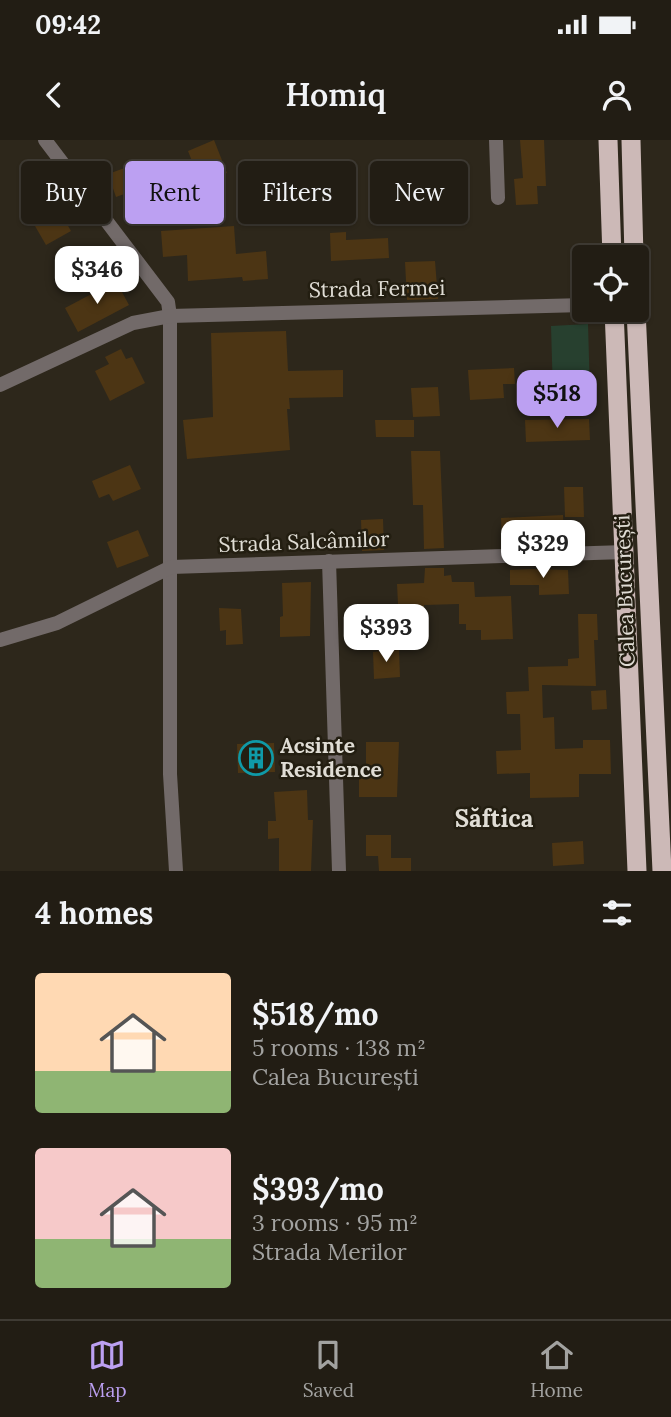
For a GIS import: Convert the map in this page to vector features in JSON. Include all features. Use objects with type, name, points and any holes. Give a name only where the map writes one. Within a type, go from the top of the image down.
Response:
[{"type":"highway","points":[[608,140],[612,245]]},
{"type":"highway","points":[[631,140],[634,245]]},
{"type":"highway","name":"Calea București","points":[[615,322],[637,871]]},
{"type":"highway","name":"Calea București","points":[[637,322],[662,871]]},
{"type":"street","points":[[45,140],[167,302],[170,316],[170,774],[176,871]]},
{"type":"street","points":[[496,140],[498,198]]},
{"type":"street","name":"Strada Fermei","points":[[0,385],[133,323],[170,316],[572,304]]},
{"type":"street","name":"Strada Salcâmilor","points":[[0,640],[57,623],[171,567],[625,552]]},
{"type":"street","points":[[329,562],[340,871]]},
{"type":"green space","points":[[588,324],[590,393],[553,394],[551,326]]},
{"type":"building","points":[[214,140],[222,161],[192,161],[188,151]]},
{"type":"building","points":[[520,140],[544,140],[546,186],[537,186],[538,204],[516,205],[514,179],[523,178]]},
{"type":"building","points":[[125,168],[125,194],[116,197],[111,173]]},
{"type":"building","points":[[67,224],[71,231],[46,245],[35,226]]},
{"type":"building","points":[[234,226],[236,254],[266,251],[268,279],[243,281],[242,277],[188,281],[187,255],[163,257],[161,231]]},
{"type":"building","points":[[346,232],[346,240],[388,238],[389,258],[331,261],[330,233]]},
{"type":"building","points":[[435,261],[438,299],[407,300],[405,262]]},
{"type":"building","points":[[116,281],[129,305],[78,332],[65,308]]},
{"type":"building","points":[[286,331],[288,371],[343,370],[343,397],[289,398],[290,409],[287,409],[290,450],[187,459],[183,420],[213,417],[211,333]]},
{"type":"building","points":[[121,349],[126,359],[132,357],[145,383],[110,401],[95,371],[109,364],[105,357]]},
{"type":"building","points":[[514,368],[515,384],[503,384],[504,398],[470,400],[468,370]]},
{"type":"building","points":[[438,387],[440,416],[413,417],[411,388]]},
{"type":"building","points":[[589,419],[590,440],[526,442],[525,420]]},
{"type":"building","points":[[375,420],[414,420],[414,437],[376,437]]},
{"type":"building","points":[[411,451],[440,451],[444,548],[424,549],[423,505],[413,505]]},
{"type":"building","points":[[130,465],[141,489],[113,501],[109,494],[99,498],[92,481]]},
{"type":"building","points":[[564,487],[583,487],[584,517],[565,517]]},
{"type":"building","points":[[563,515],[564,535],[502,538],[501,518]]},
{"type":"building","points":[[383,519],[384,550],[362,551],[361,520]]},
{"type":"building","points":[[138,530],[149,556],[117,568],[107,542]]},
{"type":"building","points":[[425,568],[444,568],[444,576],[451,575],[452,582],[474,582],[475,597],[511,596],[513,639],[481,640],[481,630],[466,630],[466,624],[459,624],[459,604],[424,605],[424,616],[410,617],[410,612],[403,612],[403,604],[398,604],[397,584],[424,583]]},
{"type":"building","points":[[510,570],[568,570],[569,594],[539,595],[539,585],[510,585]]},
{"type":"building","points":[[311,582],[310,636],[280,637],[280,617],[283,616],[282,583]]},
{"type":"building","points":[[219,608],[241,609],[243,644],[226,645],[226,630],[220,631]]},
{"type":"building","points":[[578,614],[597,614],[598,640],[594,640],[596,686],[542,685],[543,718],[554,717],[555,749],[583,748],[583,740],[610,740],[611,774],[579,774],[579,797],[530,798],[530,773],[497,774],[496,751],[521,750],[520,714],[507,714],[506,692],[529,691],[528,667],[568,666],[568,659],[579,658]]},
{"type":"building","points":[[399,650],[400,677],[374,679],[373,652]]},
{"type":"building","points":[[606,690],[607,709],[592,710],[591,691]]},
{"type":"building","points":[[366,742],[399,742],[397,797],[359,797],[359,776],[366,776]]},
{"type":"building","name":"Acsinte Residence","points":[[274,743],[275,772],[238,773],[237,744]]},
{"type":"building","points":[[307,790],[308,820],[313,820],[311,871],[279,871],[279,838],[268,839],[268,821],[276,821],[274,792]]},
{"type":"building","points":[[366,835],[391,835],[391,858],[411,858],[411,871],[379,871],[378,856],[366,856]]},
{"type":"building","points":[[583,841],[584,864],[553,866],[552,843]]},
{"type":"place","name":"Acsinte Residence","points":[[256,758]]},
{"type":"district","name":"Săftica","points":[[494,819]]}]
